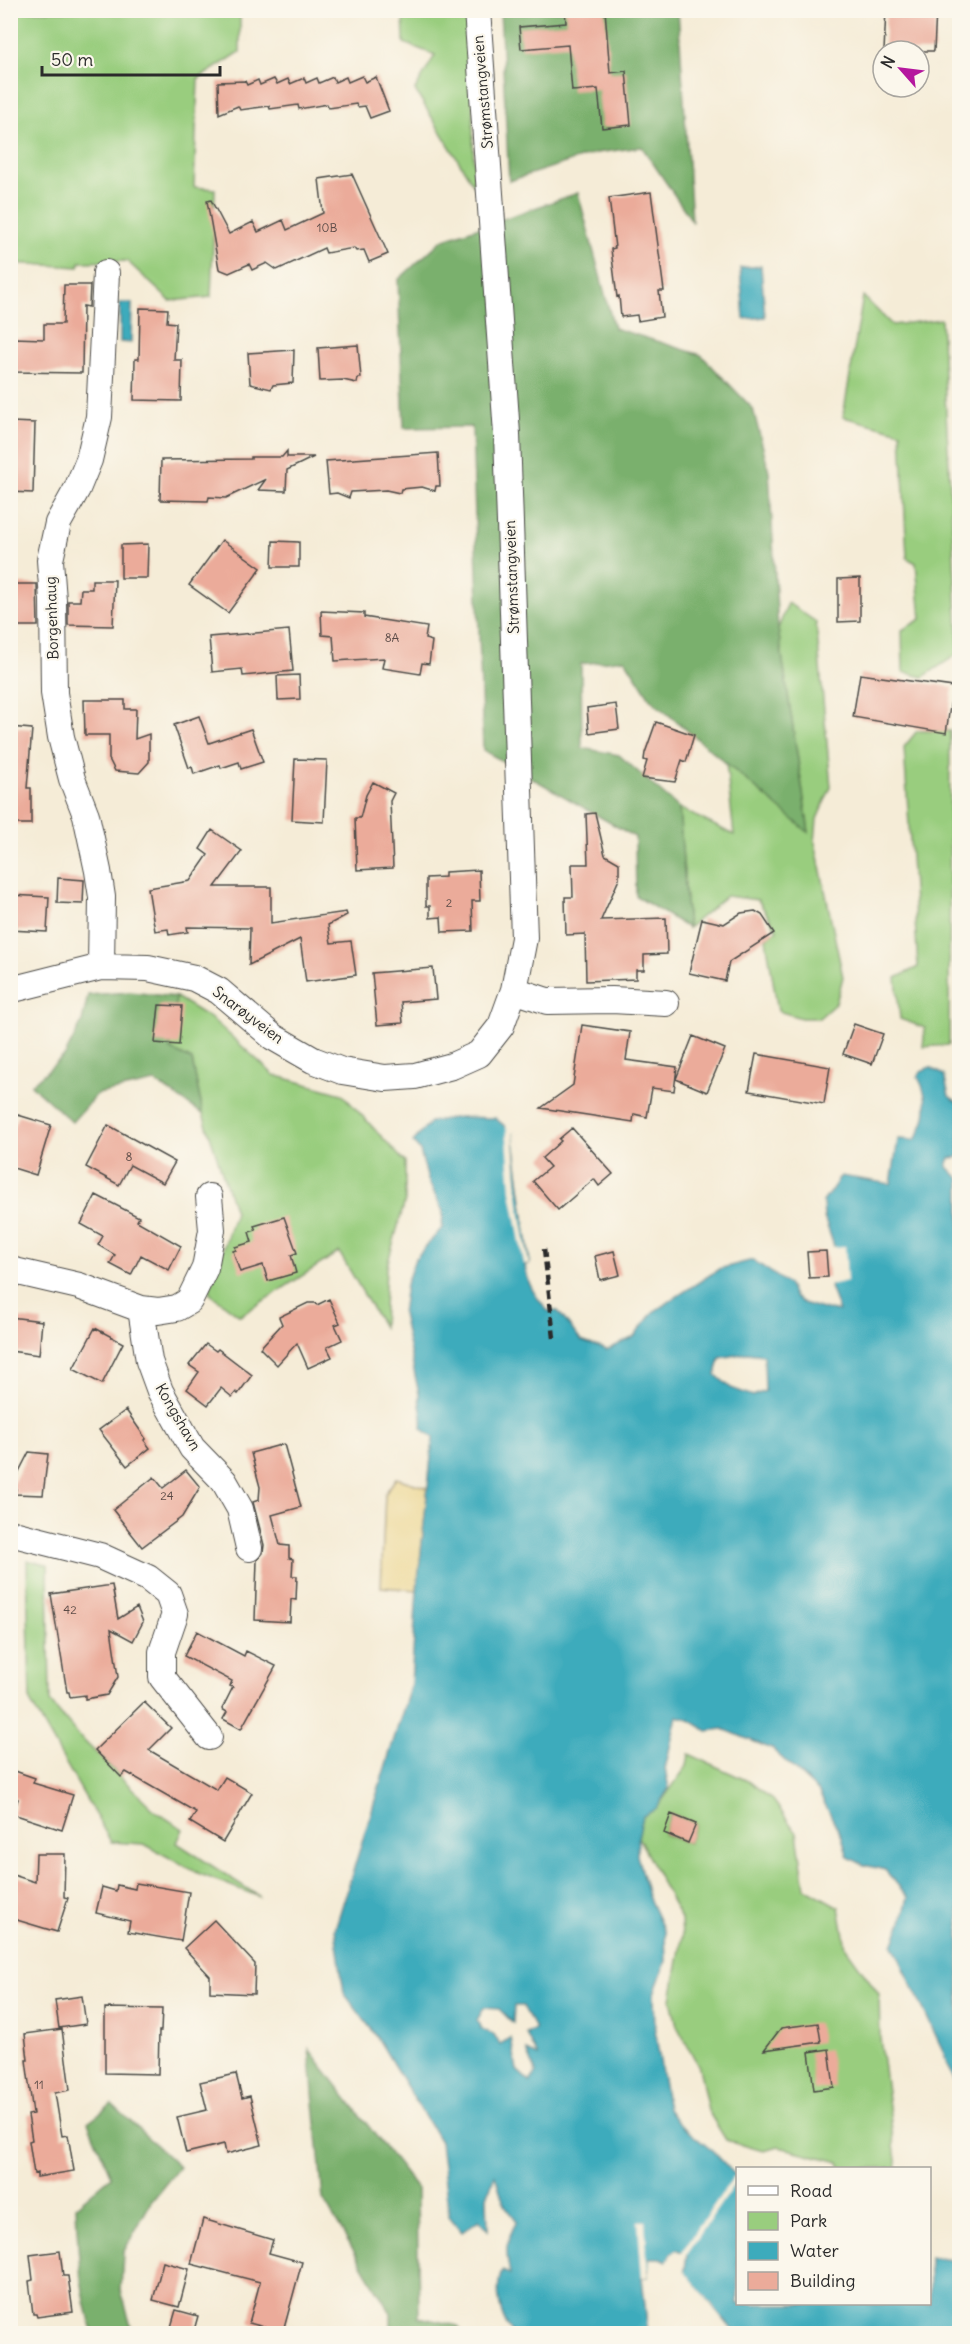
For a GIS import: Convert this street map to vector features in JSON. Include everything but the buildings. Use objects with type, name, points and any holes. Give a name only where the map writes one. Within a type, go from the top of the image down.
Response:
[{"type":"street","name":"Strømstangveien","points":[[477,10],[507,434],[524,938],[514,990]]},
{"type":"street","name":"Borgenhaug","points":[[101,967],[102,897],[100,880],[86,815],[72,779],[61,737],[54,693],[50,560],[58,523],[77,489],[89,460],[99,417],[106,273]]},
{"type":"street","name":"Snarøyveien","points":[[10,990],[101,967],[148,968],[194,978],[219,991],[273,1037],[313,1060],[342,1071],[385,1078],[415,1076],[452,1066],[478,1054],[501,1026],[514,990]]},
{"type":"street","points":[[514,990],[547,1001],[612,1000],[666,1003]]},
{"type":"street","points":[[10,1270],[79,1286],[141,1309],[177,1308],[189,1301],[205,1268],[212,1230],[209,1197]]},
{"type":"street","name":"Kongshavn","points":[[141,1309],[149,1361],[160,1391],[192,1448],[224,1481],[240,1509],[249,1548]]},
{"type":"street","points":[[10,1533],[100,1556],[148,1578],[168,1594],[175,1614],[162,1652],[162,1677],[208,1737]]},
{"type":"green space","points":[[10,11],[240,11],[240,52],[198,79],[194,187],[215,189],[211,297],[170,301],[127,261],[80,262],[79,267],[11,263]]},
{"type":"green space","points":[[403,11],[471,11],[474,186],[415,90],[435,55],[404,43]]},
{"type":"green space","points":[[500,11],[678,11],[692,221],[642,147],[596,153],[509,181]]},
{"type":"green space","points":[[578,193],[614,328],[701,355],[753,409],[769,471],[778,629],[809,833],[651,700],[625,659],[581,664],[582,748],[619,755],[679,808],[688,928],[636,896],[635,837],[483,750],[472,427],[404,428],[398,280],[442,240]]},
{"type":"green space","points":[[863,296],[892,325],[941,319],[959,653],[923,677],[903,672],[902,630],[921,619],[916,563],[907,558],[901,432],[843,417]]},
{"type":"green space","points":[[788,603],[816,622],[831,787],[817,819],[815,842],[843,977],[836,1003],[819,1018],[801,1018],[778,1011],[766,939],[777,930],[758,900],[726,896],[688,928],[679,808],[734,835],[726,763],[809,832],[778,629]]},
{"type":"green space","points":[[917,731],[950,731],[949,1045],[923,1047],[925,1028],[900,1019],[896,978],[918,967],[904,747]]},
{"type":"green space","points":[[130,992],[176,997],[170,1049],[192,1060],[203,1114],[155,1082],[97,1094],[72,1122],[31,1085],[65,1055],[82,1022],[88,995]]},
{"type":"green space","points":[[176,997],[212,1019],[274,1075],[342,1094],[405,1162],[405,1201],[386,1269],[383,1327],[339,1252],[240,1316],[209,1293],[235,1212],[203,1114],[192,1060],[170,1049]]},
{"type":"green space","points":[[27,1560],[48,1565],[50,1702],[79,1736],[156,1812],[183,1829],[177,1843],[260,1897],[200,1874],[144,1844],[111,1842],[30,1701]]},
{"type":"green space","points":[[689,1754],[750,1782],[773,1800],[797,1833],[805,1888],[839,1907],[846,1948],[879,1994],[880,2038],[897,2167],[841,2167],[839,2162],[779,2147],[763,2151],[726,2140],[708,2111],[699,2067],[677,2026],[671,2000],[682,1938],[681,1919],[638,1837],[643,1816],[656,1809],[687,1766]],"holes":[[[671,1814],[696,1824],[688,1843],[664,1834]]]},
{"type":"green space","points":[[309,2049],[417,2189],[419,2317],[458,2326],[463,2333],[391,2333],[391,2313],[323,2199]]},
{"type":"green space","points":[[112,2104],[179,2167],[151,2202],[123,2253],[121,2291],[133,2333],[94,2333],[85,2302],[79,2254],[76,2206],[111,2176],[88,2122]]},
{"type":"sand","points":[[396,1478],[428,1488],[417,1590],[381,1587],[385,1494]]},
{"type":"water","points":[[761,266],[765,317],[744,319],[740,268]]},
{"type":"water","points":[[120,303],[132,303],[131,343],[120,342]]},
{"type":"water","points":[[930,1067],[944,1075],[949,1096],[960,1104],[959,1157],[950,1158],[947,1166],[960,1179],[959,2087],[893,1945],[908,1897],[885,1870],[864,1865],[848,1857],[842,1837],[818,1791],[772,1749],[723,1729],[707,1731],[688,1719],[677,1716],[665,1769],[669,1788],[656,1809],[643,1816],[637,1855],[648,1896],[665,1933],[666,1961],[654,1994],[655,2030],[668,2109],[678,2123],[714,2152],[736,2176],[736,2305],[931,2305],[931,2257],[959,2261],[959,2333],[735,2333],[684,2271],[687,2256],[677,2250],[667,2261],[661,2258],[649,2258],[648,2277],[642,2277],[648,2333],[512,2333],[501,2311],[498,2295],[502,2271],[510,2274],[507,2246],[517,2221],[504,2204],[495,2175],[487,2197],[488,2230],[479,2220],[462,2232],[449,2216],[440,2142],[377,2037],[344,1993],[335,1929],[411,1684],[417,1590],[433,1438],[422,1428],[419,1394],[402,1314],[406,1284],[415,1259],[442,1228],[443,1212],[428,1180],[420,1151],[413,1142],[430,1122],[459,1117],[495,1118],[513,1133],[530,1263],[525,1265],[530,1284],[548,1311],[558,1311],[581,1341],[607,1350],[634,1337],[653,1312],[719,1269],[753,1260],[788,1284],[795,1298],[803,1303],[826,1310],[839,1311],[830,1287],[834,1246],[824,1217],[823,1202],[841,1176],[891,1184],[898,1139],[915,1140],[925,1117],[925,1093],[918,1077],[921,1071]],"holes":[[[747,1353],[764,1355],[765,1391],[753,1396],[731,1388],[716,1375],[720,1358]],[[514,2006],[523,2006],[535,2029],[527,2034],[538,2056],[527,2051],[536,2073],[530,2082],[517,2070],[511,2038],[500,2044],[493,2034],[481,2029],[477,2020],[484,2008],[499,2009],[513,2023]]]},
{"type":"pier","points":[[506,1124],[513,1129],[519,1203],[529,1264],[524,1264],[511,1191]]},
{"type":"pier","points":[[845,1246],[847,1281],[829,1285],[831,1251],[833,1247]]},
{"type":"pier","points":[[734,2176],[736,2181],[686,2255],[684,2270],[718,2312],[681,2272],[683,2258],[677,2254],[670,2263],[667,2261],[676,2250],[681,2253]]},
{"type":"pier","points":[[638,2221],[645,2221],[648,2277],[642,2277]]},
{"type":"railway","points":[[544,1249],[554,1338]]}]
